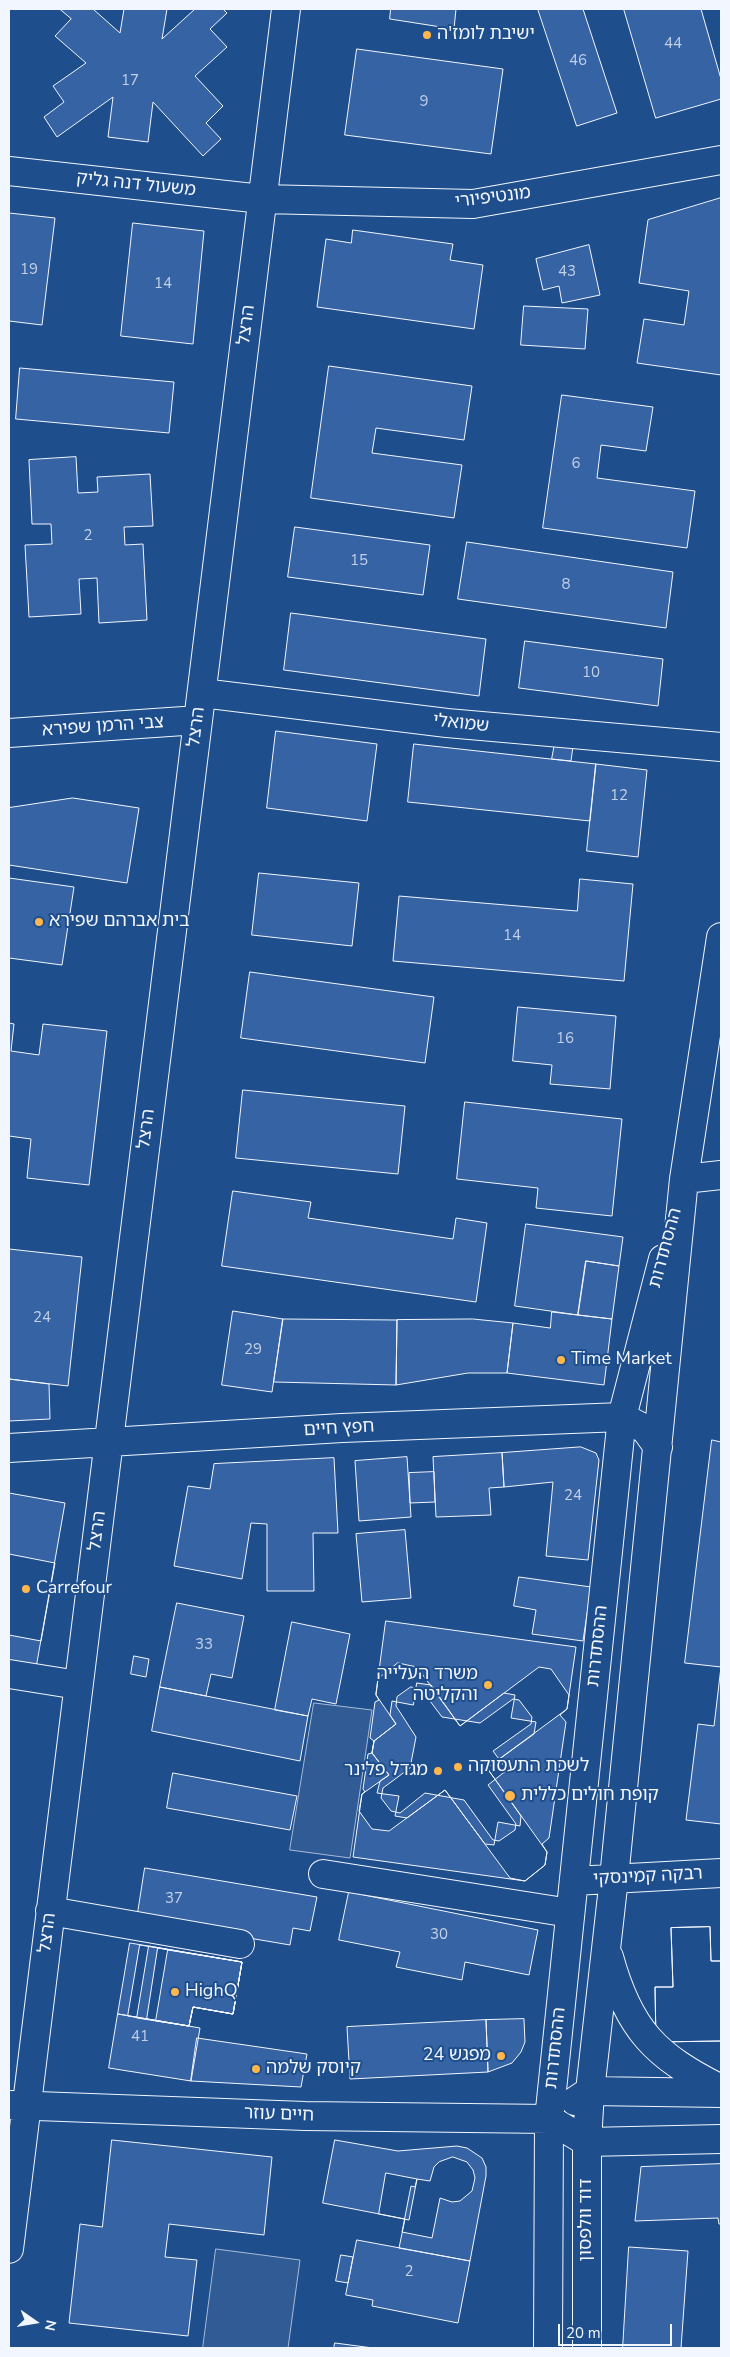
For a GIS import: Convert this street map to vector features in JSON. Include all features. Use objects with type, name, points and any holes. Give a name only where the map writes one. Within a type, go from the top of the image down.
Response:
[{"type":"street","name":"הרצל","points":[[9,2250],[18,2105],[50,1918],[286,9]]},
{"type":"street","name":"מונטיפיורי","points":[[262,199],[474,204],[721,160]]},
{"type":"street","name":"משעול דנה גליק","points":[[9,171],[262,199]]},
{"type":"street","name":"שמואלי","points":[[202,693],[447,723],[721,747]]},
{"type":"street","name":"צבי הרמן שפירא","points":[[9,733],[198,720]]},
{"type":"street","name":"ההסתדרות","points":[[590,2091],[614,1878],[684,1179],[721,937]]},
{"type":"street","points":[[684,1179],[721,1175]]},
{"type":"street","name":"ההסתדרות","points":[[549,2119],[622,1417],[684,1179]]},
{"type":"street","name":"חפץ חיים","points":[[9,1448],[109,1440],[622,1417]]},
{"type":"street","points":[[622,1417],[645,1429],[658,1447]]},
{"type":"street","points":[[9,1674],[78,1685]]},
{"type":"street","name":"רבקה קמינסקי","points":[[574,1881],[721,1873]]},
{"type":"street","points":[[323,1874],[570,1913]]},
{"type":"street","points":[[50,1918],[239,1950]]},
{"type":"street","points":[[606,1945],[623,2002],[636,2024],[657,2050],[676,2065],[721,2089]]},
{"type":"street","points":[[549,2119],[590,2091],[721,2093]]},
{"type":"street","name":"דוד וולפסון","points":[[587,2348],[587,2142],[590,2091]]},
{"type":"street","name":"חיים עוזר","points":[[18,2105],[304,2116],[549,2119]]},
{"type":"street","points":[[549,2119],[587,2142],[721,2139]]},
{"type":"street","points":[[548,2348],[549,2119]]},
{"type":"shaded area","points":[[314,1703],[372,1710],[350,1858],[290,1850]]},
{"type":"shaded area","points":[[216,2249],[300,2260],[288,2348],[203,2348]]},
{"type":"building","points":[[60,9],[93,9],[120,33],[124,9],[167,9],[162,39],[195,9],[223,9],[227,13],[210,29],[227,47],[195,76],[223,106],[206,123],[221,139],[203,156],[153,102],[148,142],[108,137],[113,97],[57,137],[44,117],[64,102],[53,86],[86,63],[55,36],[71,19]]},
{"type":"building","points":[[391,9],[456,9],[454,29],[390,19]]},
{"type":"building","points":[[538,9],[583,9],[617,113],[577,126]]},
{"type":"building","points":[[624,9],[701,9],[721,79],[721,99],[656,118]]},
{"type":"building","points":[[357,49],[503,69],[491,154],[345,135]]},
{"type":"building","points":[[721,198],[721,375],[637,363],[644,319],[684,325],[689,291],[639,283],[648,220]]},
{"type":"building","points":[[9,213],[55,218],[42,325],[9,321]]},
{"type":"building","points":[[133,223],[204,231],[193,344],[121,336]]},
{"type":"building","points":[[353,230],[453,244],[450,260],[483,265],[474,329],[317,307],[326,239],[351,243]]},
{"type":"building","points":[[589,245],[600,295],[562,303],[559,286],[543,290],[536,259]]},
{"type":"building","points":[[524,306],[588,309],[585,349],[521,345]]},
{"type":"building","points":[[329,366],[472,386],[464,440],[376,428],[372,453],[462,465],[454,518],[311,498]]},
{"type":"building","points":[[20,368],[174,382],[169,433],[16,419]]},
{"type":"building","points":[[562,395],[653,407],[646,451],[601,445],[597,478],[695,491],[687,548],[543,528]]},
{"type":"building","points":[[76,457],[78,493],[98,492],[97,477],[150,474],[153,526],[124,527],[125,545],[143,544],[147,620],[99,623],[97,578],[79,579],[81,614],[29,617],[25,545],[52,544],[51,524],[32,524],[29,460]]},
{"type":"building","points":[[295,527],[430,545],[423,595],[288,577]]},
{"type":"building","points":[[467,542],[673,572],[666,628],[458,599]]},
{"type":"building","points":[[291,613],[486,639],[479,696],[284,670]]},
{"type":"building","points":[[525,641],[663,659],[658,706],[519,688]]},
{"type":"building","points":[[276,731],[377,744],[367,821],[267,808]]},
{"type":"building","points":[[555,743],[573,746],[571,761],[552,759]]},
{"type":"building","points":[[414,744],[596,764],[590,821],[408,802]]},
{"type":"building","points":[[596,764],[647,770],[638,857],[587,851]]},
{"type":"building","points":[[73,798],[139,808],[127,883],[9,865],[9,808]]},
{"type":"building","points":[[259,873],[359,883],[352,946],[252,935]]},
{"type":"building","name":"בית אברהם שפירא","points":[[9,878],[74,887],[62,965],[9,958]]},
{"type":"building","points":[[580,879],[633,884],[624,981],[393,961],[399,896],[577,911]]},
{"type":"building","points":[[250,972],[434,997],[425,1063],[241,1038]]},
{"type":"building","points":[[518,1007],[616,1016],[610,1089],[550,1084],[552,1065],[513,1061]]},
{"type":"building","points":[[9,1023],[14,1024],[11,1051],[39,1055],[43,1024],[107,1031],[89,1185],[27,1178],[31,1139],[9,1136]]},
{"type":"building","points":[[243,1090],[405,1106],[398,1174],[236,1158]]},
{"type":"building","points":[[465,1102],[622,1119],[612,1216],[536,1208],[538,1188],[457,1179]]},
{"type":"building","points":[[233,1191],[311,1202],[308,1218],[453,1239],[456,1218],[487,1223],[476,1302],[222,1266]]},
{"type":"building","points":[[526,1224],[623,1237],[619,1266],[586,1261],[578,1315],[515,1306]]},
{"type":"building","points":[[9,1249],[82,1257],[68,1386],[9,1379]]},
{"type":"building","points":[[586,1261],[619,1266],[612,1319],[578,1315]]},
{"type":"building","points":[[233,1311],[283,1319],[272,1392],[222,1385]]},
{"type":"building","points":[[552,1312],[612,1319],[604,1385],[507,1373],[513,1323],[550,1328]]},
{"type":"building","points":[[283,1319],[397,1320],[396,1385],[274,1382]]},
{"type":"building","points":[[473,1319],[513,1323],[507,1373],[468,1373],[396,1385],[397,1320]]},
{"type":"building","points":[[9,1379],[49,1384],[50,1419],[9,1421]]},
{"type":"building","points":[[712,1440],[721,1442],[721,1667],[685,1663]]},
{"type":"building","points":[[581,1447],[596,1453],[599,1460],[588,1560],[546,1556],[553,1482],[504,1487],[502,1453]]},
{"type":"building","points":[[502,1453],[504,1487],[489,1488],[491,1515],[436,1517],[433,1457]]},
{"type":"building","points":[[407,1457],[411,1517],[359,1521],[355,1461]]},
{"type":"building","points":[[334,1458],[338,1533],[313,1533],[314,1591],[267,1591],[267,1524],[251,1523],[242,1579],[174,1566],[188,1486],[210,1489],[214,1464]]},
{"type":"building","points":[[434,1472],[435,1502],[410,1503],[409,1473]]},
{"type":"building","points":[[9,1493],[65,1503],[36,1668],[9,1663]]},
{"type":"building","points":[[405,1530],[411,1598],[362,1602],[356,1534]]},
{"type":"building","points":[[9,1554],[55,1563],[41,1641],[9,1635]]},
{"type":"building","points":[[519,1577],[591,1587],[583,1641],[532,1634],[536,1610],[514,1606]]},
{"type":"building","points":[[177,1603],[244,1616],[232,1678],[211,1674],[206,1696],[160,1687]]},
{"type":"building","points":[[386,1621],[576,1647],[567,1709],[560,1715],[566,1722],[549,1838],[542,1844],[547,1852],[545,1865],[525,1881],[353,1857],[362,1794],[365,1792],[363,1789],[368,1754],[372,1753],[374,1741],[370,1738],[375,1702],[379,1700],[376,1695]]},
{"type":"building","points":[[292,1622],[350,1634],[336,1704],[312,1699],[308,1716],[275,1710]]},
{"type":"building","points":[[134,1656],[149,1659],[146,1677],[131,1674]]},
{"type":"building","name":"מגדל פלינר","points":[[398,1663],[417,1667],[460,1726],[539,1667],[551,1669],[569,1695],[567,1709],[487,1768],[547,1852],[545,1865],[525,1881],[510,1878],[445,1790],[389,1831],[372,1829],[359,1811],[362,1794],[389,1775],[372,1753],[374,1741],[396,1724],[376,1695],[378,1679]]},
{"type":"building","points":[[721,1667],[721,1824],[686,1820],[698,1724],[714,1726]]},
{"type":"building","name":"מגדל פלינר","points":[[417,1683],[431,1685],[460,1726],[504,1693],[515,1695],[511,1718],[536,1722],[534,1734],[487,1768],[521,1816],[520,1826],[498,1822],[494,1845],[485,1844],[445,1790],[407,1818],[395,1816],[399,1796],[377,1793],[380,1781],[389,1775],[372,1753],[374,1741],[396,1724],[390,1715],[392,1701],[413,1705]]},
{"type":"building","points":[[160,1687],[308,1716],[300,1761],[152,1731]]},
{"type":"building","points":[[411,1687],[421,1689],[442,1717],[480,1723],[513,1699],[519,1700],[532,1717],[531,1724],[493,1751],[507,1770],[488,1785],[516,1824],[515,1830],[499,1841],[493,1840],[464,1800],[425,1793],[400,1813],[391,1811],[381,1798],[383,1788],[410,1768],[416,1737],[396,1706],[397,1697]]},
{"type":"building","points":[[173,1773],[297,1796],[290,1830],[167,1808]]},
{"type":"building","points":[[145,1868],[317,1897],[310,1931],[293,1928],[290,1945],[137,1919]]},
{"type":"building","points":[[349,1892],[538,1930],[529,1975],[465,1962],[462,1980],[396,1967],[400,1952],[339,1940]]},
{"type":"building","points":[[710,1927],[711,1961],[721,1961],[721,2041],[656,2042],[655,1987],[673,1987],[671,1928]]},
{"type":"building","points":[[710,1927],[711,1961],[721,1961],[721,2041],[656,2042],[655,1987],[673,1987],[671,1928]]},
{"type":"building","points":[[130,1943],[242,1962],[233,2014],[193,2007],[189,2026],[118,2014]]},
{"type":"building","points":[[140,1945],[242,1962],[233,2014],[193,2007],[189,2026],[128,2016]]},
{"type":"building","points":[[149,1946],[242,1962],[233,2014],[193,2007],[189,2026],[137,2018]]},
{"type":"building","points":[[158,1948],[242,1962],[233,2014],[193,2007],[189,2026],[147,2019]]},
{"type":"building","points":[[168,1950],[242,1962],[233,2014],[193,2007],[189,2026],[156,2021]]},
{"type":"building","points":[[118,2014],[200,2028],[191,2081],[109,2068]]},
{"type":"building","points":[[524,2019],[525,2042],[521,2052],[512,2063],[488,2072],[486,2020]]},
{"type":"building","points":[[486,2020],[488,2072],[350,2079],[347,2027]]},
{"type":"building","points":[[197,2038],[307,2054],[301,2087],[191,2081]]},
{"type":"building","points":[[112,2140],[272,2157],[264,2235],[169,2224],[165,2257],[197,2260],[188,2336],[69,2323],[80,2224],[102,2227]]},
{"type":"building","points":[[335,2140],[398,2151],[457,2146],[467,2148],[482,2158],[486,2167],[486,2176],[470,2261],[399,2248],[405,2219],[323,2203]]},
{"type":"building","points":[[453,2157],[467,2162],[473,2170],[475,2178],[472,2191],[460,2201],[452,2202],[440,2198],[432,2238],[402,2232],[411,2186],[415,2187],[417,2179],[430,2181],[434,2167],[439,2162]]},
{"type":"building","points":[[721,2164],[721,2224],[719,2224],[718,2218],[635,2221],[641,2167]]},
{"type":"building","points":[[386,2173],[417,2179],[409,2220],[379,2214]]},
{"type":"building","points":[[357,2240],[470,2261],[458,2323],[372,2306],[373,2300],[346,2295]]},
{"type":"building","points":[[629,2247],[688,2251],[681,2348],[623,2348]]},
{"type":"building","points":[[341,2255],[353,2257],[348,2283],[336,2281]]},
{"type":"building","points":[[335,2343],[373,2348],[334,2348]]},
{"type":"place","name":"ישיבת לומז'ה","points":[[427,35]]},
{"type":"place","name":"בית אברהם שפירא","points":[[39,922]]},
{"type":"place","name":"Time Market","points":[[561,1360]]},
{"type":"place","name":"Carrefour","points":[[26,1589]]},
{"type":"place","name":"משרד העלייה והקליטה","points":[[488,1685]]},
{"type":"place","name":"לשכת התעסוקה","points":[[458,1767]]},
{"type":"place","name":"מגדל פלינר","points":[[438,1771]]},
{"type":"place","name":"קופת חולים כללית","points":[[510,1796]]},
{"type":"place","name":"HighQ","points":[[175,1992]]},
{"type":"place","name":"מפגש 24","points":[[501,2056]]},
{"type":"place","name":"קיוסק שלמה","points":[[256,2069]]}]
